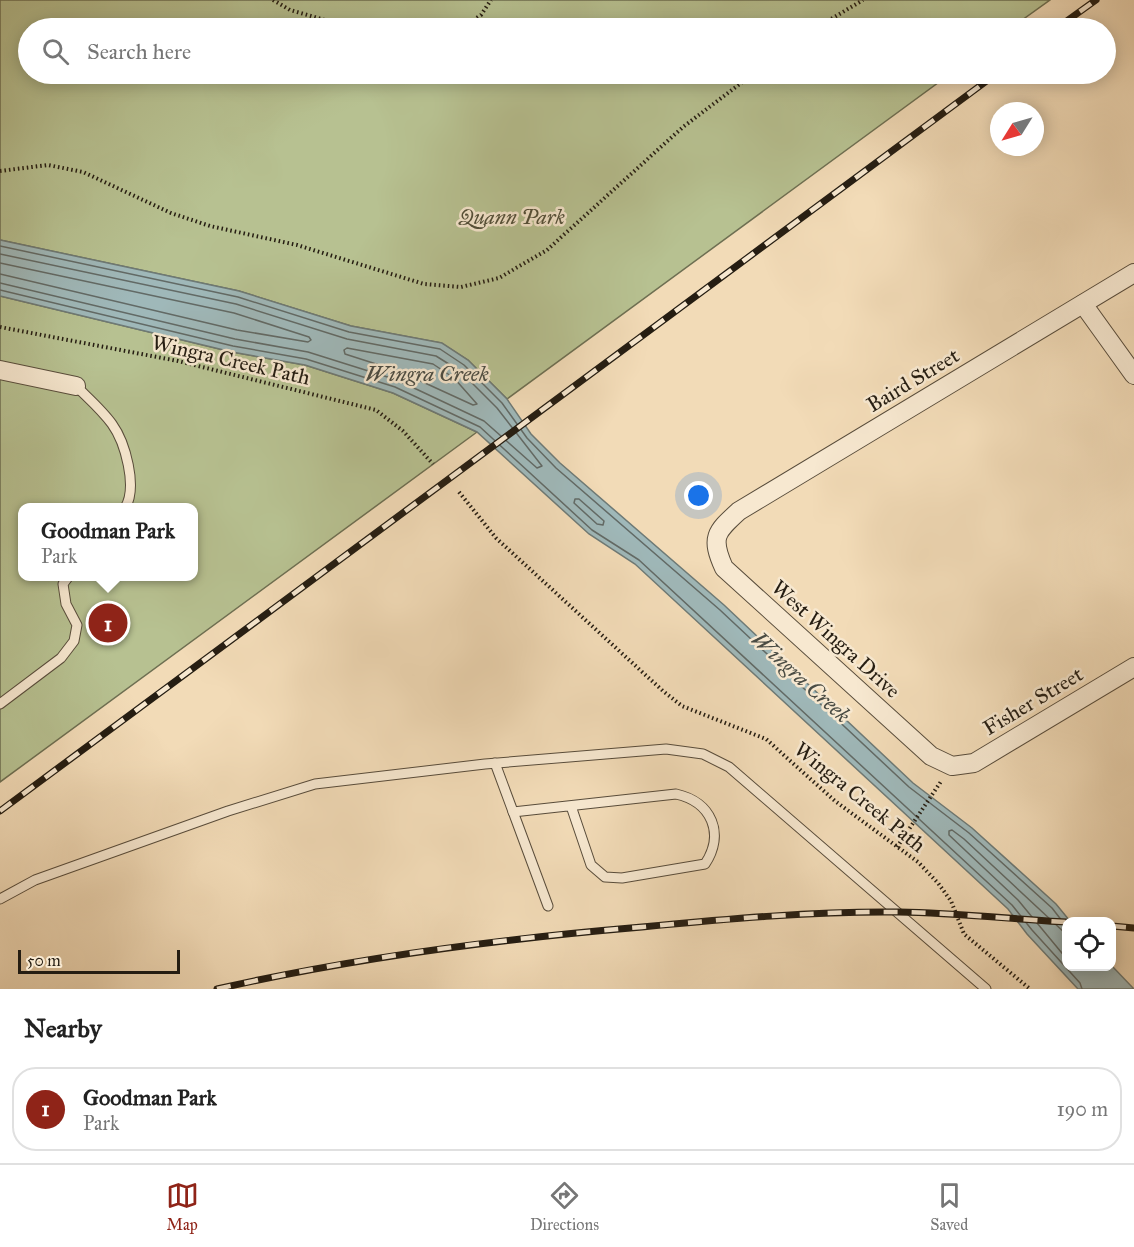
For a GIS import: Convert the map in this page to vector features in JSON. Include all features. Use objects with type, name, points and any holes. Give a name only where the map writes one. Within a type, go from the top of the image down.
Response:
[{"type":"street","name":"Baird Street","points":[[719,529],[739,511],[1134,273]]},
{"type":"street","points":[[1083,304],[1134,375]]},
{"type":"street","points":[[0,370],[76,386]]},
{"type":"street","name":"West Wingra Drive","points":[[719,529],[714,547],[724,568],[931,756],[952,766]]},
{"type":"street","name":"Fisher Street","points":[[952,766],[974,763],[1134,667]]},
{"type":"lane","points":[[76,386],[112,424],[129,464],[128,503]]},
{"type":"lane","points":[[0,704],[61,658],[74,641],[77,625],[66,604],[63,584],[65,581]]},
{"type":"lane","points":[[0,899],[35,880],[228,811],[315,784],[495,763],[666,749],[703,754],[729,766],[986,989]]},
{"type":"lane","points":[[495,763],[548,906]]},
{"type":"lane","points":[[513,812],[676,794],[688,796],[698,802],[712,820],[715,843],[705,864],[622,878],[605,877],[591,866],[571,806]]},
{"type":"path","points":[[273,0],[290,10],[318,18]]},
{"type":"path","points":[[477,18],[491,0]]},
{"type":"path","points":[[833,18],[863,0]]},
{"type":"path","points":[[0,171],[48,165],[83,172],[171,213],[210,226],[297,245],[424,284],[461,287],[499,278],[547,250],[683,126],[740,84]]},
{"type":"path","name":"Wingra Creek Path","points":[[0,327],[177,361],[376,410],[403,431],[433,464]]},
{"type":"path","name":"Wingra Creek Path","points":[[459,492],[496,538],[663,691],[682,706],[766,739],[835,801],[897,847],[938,883],[951,901],[964,934],[1030,989]]},
{"type":"path","points":[[897,847],[937,786]]},
{"type":"green space","name":"Quann Park","points":[[0,0],[1050,0],[1025,18],[18,18],[18,84],[936,84],[507,399],[468,360],[441,343],[351,326],[239,291],[0,240]]},
{"type":"green space","points":[[0,296],[232,352],[305,365],[393,393],[477,432],[0,782]]},
{"type":"water","name":"Wingra Creek","points":[[0,240],[239,291],[351,326],[442,343],[468,360],[507,399],[531,434],[560,463],[724,605],[913,783],[972,828],[1056,904],[1067,917],[1062,917],[1062,971],[1116,970],[1134,989],[1078,989],[1027,934],[1008,909],[635,564],[589,534],[477,432],[393,393],[305,365],[232,352],[0,296]]},
{"type":"railway","points":[[1071,18],[1096,0]]},
{"type":"railway","points":[[0,811],[982,84]]},
{"type":"railway","points":[[217,989],[375,958],[535,937],[739,918],[899,912],[1062,922]]},
{"type":"railway","points":[[1116,926],[1134,928]]},
{"type":"place","name":"Goodman Park","points":[[108,623]]}]
